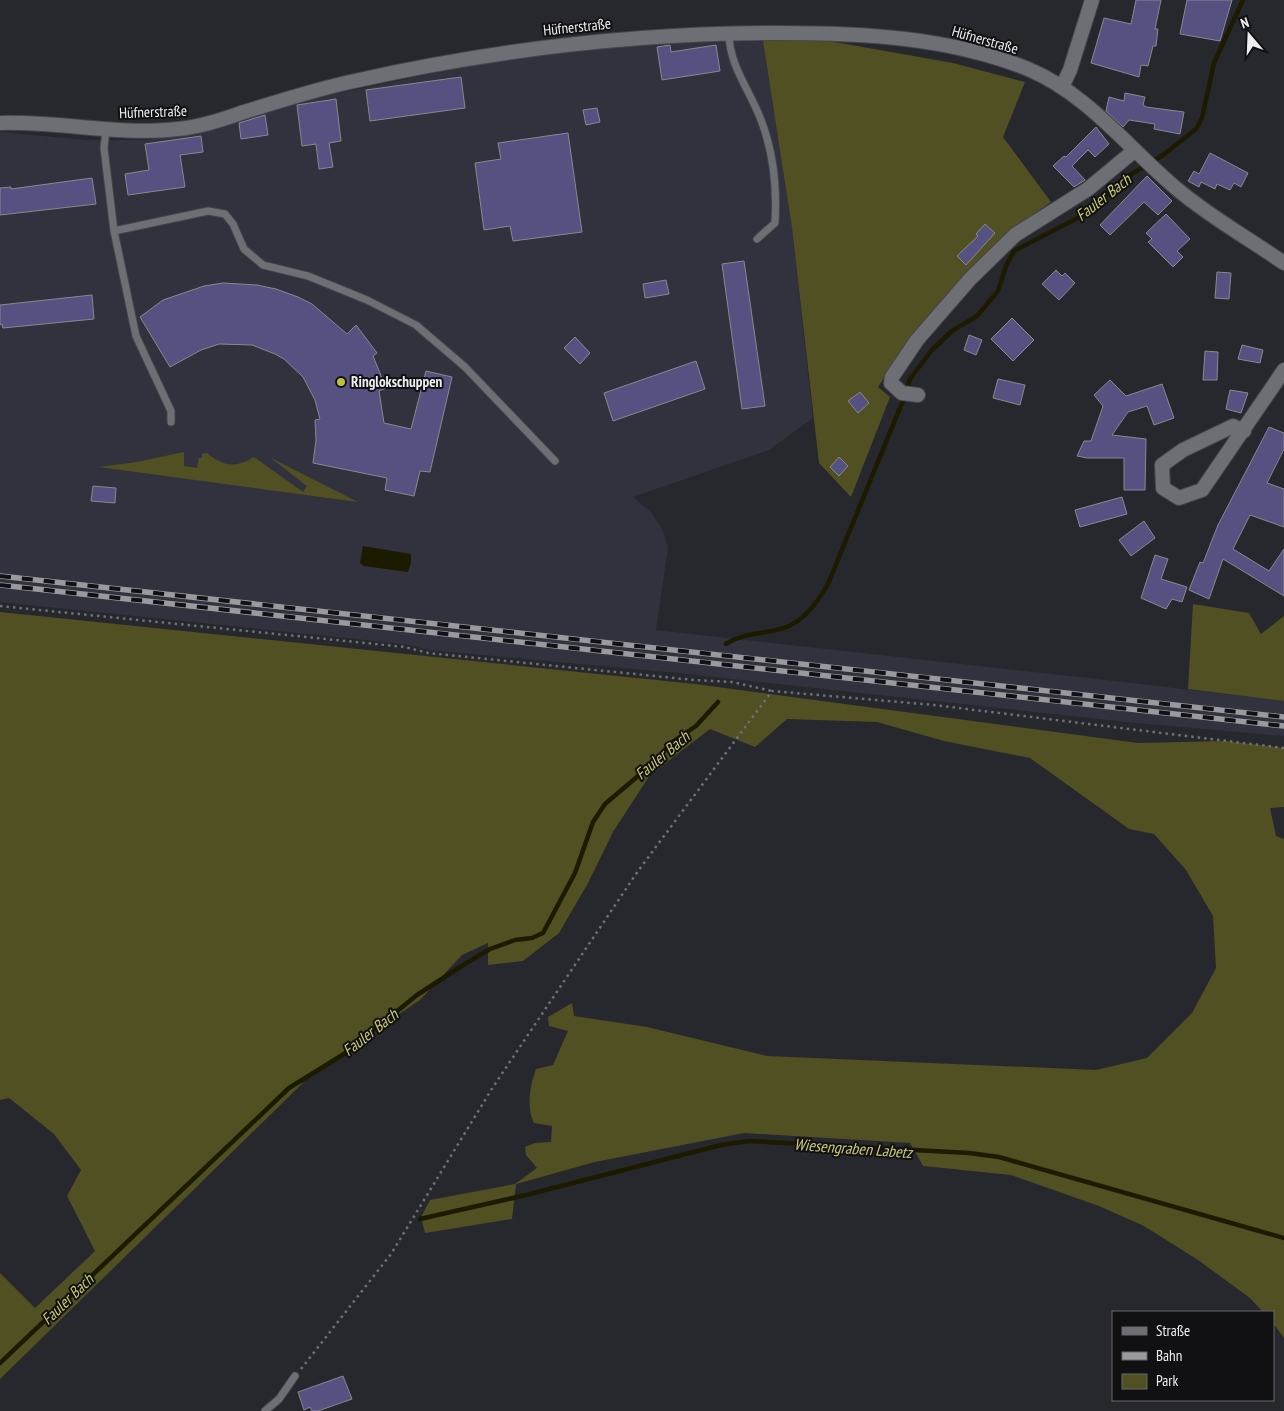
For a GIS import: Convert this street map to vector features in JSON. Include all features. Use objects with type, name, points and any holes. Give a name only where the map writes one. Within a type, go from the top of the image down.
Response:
[{"type":"street","points":[[1062,87],[1070,70],[1092,0]]},
{"type":"street","name":"Hüfnerstraße","points":[[0,123],[35,123],[106,129],[162,131],[196,126],[331,86],[487,54],[630,38],[729,33],[842,34],[927,42],[1008,62],[1062,87],[1085,105],[1161,175],[1195,203],[1284,263]]},
{"type":"street","points":[[918,395],[902,393],[891,383],[892,377],[917,340],[952,300],[1015,235],[1088,189],[1138,153]]},
{"type":"street","points":[[1244,431],[1233,426],[1176,455],[1162,465],[1163,488],[1179,498],[1202,490],[1244,431],[1284,370]]},
{"type":"lane","points":[[729,33],[733,62],[761,118],[768,140],[776,201],[775,223],[757,239]]},
{"type":"lane","points":[[106,129],[104,148],[114,230],[136,336],[171,411],[170,422]]},
{"type":"lane","points":[[114,230],[208,211],[225,214],[233,224],[244,249],[263,265],[308,276],[368,300],[416,325],[466,367],[555,460]]},
{"type":"lane","points":[[265,1411],[278,1399],[295,1376]]},
{"type":"path","points":[[0,606],[405,647],[428,653],[694,680],[710,679],[772,691],[934,705],[1284,748]]},
{"type":"path","points":[[295,1376],[391,1254],[493,1087],[638,871],[772,691]]},
{"type":"shaded area","points":[[763,41],[792,228],[813,418],[769,450],[633,497],[651,512],[662,529],[668,547],[656,630],[1284,701],[1284,736],[1127,722],[687,674],[430,650],[404,644],[0,602],[0,132],[87,140],[145,140],[184,136],[217,128],[299,102],[463,67],[547,54],[670,42]]},
{"type":"shaded area","points":[[363,546],[411,554],[408,572],[364,566],[360,563]]},
{"type":"green space","points":[[763,41],[829,41],[953,63],[1025,82],[1003,137],[1051,202],[1011,230],[908,342],[878,387],[890,397],[851,497],[819,463],[792,228]]},
{"type":"green space","points":[[184,452],[184,466],[197,468],[199,458],[202,458],[202,454],[207,453],[219,461],[230,464],[242,463],[254,457],[303,492],[307,486],[271,458],[358,502],[99,467],[137,462]]},
{"type":"green space","points":[[1193,604],[1249,613],[1261,634],[1284,616],[1284,701],[1188,689]]},
{"type":"green space","points":[[0,612],[695,684],[1138,743],[1225,741],[1284,748],[1284,807],[1270,808],[1276,836],[1284,839],[1284,1338],[1274,1324],[1274,1311],[1262,1311],[1250,1298],[1198,1260],[1144,1226],[1099,1206],[1011,1175],[923,1166],[910,1143],[744,1133],[595,1162],[516,1184],[512,1219],[425,1233],[421,1217],[430,1200],[515,1184],[537,1168],[526,1155],[525,1147],[535,1143],[551,1142],[552,1126],[534,1123],[530,1110],[532,1082],[536,1069],[553,1065],[568,1031],[549,1026],[548,1017],[572,1003],[574,1016],[647,1027],[767,1056],[1096,1070],[1147,1058],[1192,1013],[1216,968],[1213,916],[1186,870],[1154,834],[1129,829],[1030,758],[944,741],[877,722],[787,719],[755,747],[710,729],[650,775],[613,832],[588,883],[559,933],[523,961],[488,965],[488,943],[462,955],[420,1000],[316,1070],[0,1379],[0,1273],[35,1308],[95,1251],[67,1196],[81,1170],[54,1134],[9,1098],[0,1100]]},
{"type":"building","points":[[1136,0],[1161,0],[1155,29],[1158,29],[1156,46],[1153,46],[1148,66],[1141,65],[1139,77],[1091,63],[1104,18],[1131,24]]},
{"type":"building","points":[[1187,0],[1232,0],[1220,41],[1180,34]]},
{"type":"building","points":[[670,45],[671,52],[716,45],[720,71],[662,80],[657,47]]},
{"type":"building","points":[[461,77],[465,108],[370,121],[366,90]]},
{"type":"building","points":[[1125,93],[1145,97],[1143,105],[1146,107],[1184,112],[1180,134],[1154,129],[1155,124],[1129,120],[1123,127],[1106,111],[1109,97],[1124,101]]},
{"type":"building","points":[[336,99],[341,141],[329,143],[333,167],[319,169],[316,144],[302,146],[297,105]]},
{"type":"building","points":[[597,108],[600,122],[586,125],[583,110]]},
{"type":"building","points":[[265,115],[268,135],[241,139],[239,123]]},
{"type":"building","points":[[1096,127],[1109,144],[1095,157],[1088,150],[1072,166],[1085,180],[1074,187],[1053,166],[1064,156],[1066,157]]},
{"type":"building","points":[[568,133],[582,232],[513,241],[510,226],[484,230],[475,163],[501,159],[498,143]]},
{"type":"building","points":[[201,136],[203,152],[180,155],[185,187],[128,195],[125,174],[149,170],[145,144]]},
{"type":"building","points":[[1210,153],[1248,173],[1241,187],[1234,183],[1230,190],[1217,184],[1215,189],[1201,182],[1199,187],[1188,181],[1194,171],[1199,174]]},
{"type":"building","points":[[1147,176],[1172,201],[1158,215],[1144,202],[1110,235],[1100,225]]},
{"type":"building","points":[[92,178],[96,204],[0,215],[0,188],[11,187],[11,189]]},
{"type":"building","points":[[1166,214],[1190,239],[1177,251],[1183,257],[1173,267],[1148,242],[1152,239],[1146,233]]},
{"type":"building","points":[[985,224],[995,233],[966,265],[957,256],[978,236],[976,234]]},
{"type":"building","points":[[744,261],[765,406],[742,409],[722,264]]},
{"type":"building","points":[[1056,270],[1062,276],[1065,273],[1075,283],[1059,300],[1042,284]]},
{"type":"building","points":[[1217,272],[1231,273],[1229,299],[1215,298]]},
{"type":"building","points":[[666,280],[669,294],[645,298],[643,284]]},
{"type":"building","name":"Ringlokschuppen","points":[[223,283],[257,285],[298,297],[312,304],[347,334],[356,325],[377,353],[373,356],[386,388],[379,391],[384,423],[411,429],[426,371],[452,377],[430,472],[420,471],[414,496],[385,490],[387,478],[313,463],[316,440],[315,420],[320,419],[315,400],[303,377],[284,359],[275,354],[252,345],[219,344],[201,350],[170,367],[140,317],[163,300],[204,286]]},
{"type":"building","points":[[92,295],[94,319],[3,328],[2,324],[0,325],[0,305]]},
{"type":"building","points":[[1012,318],[1034,340],[1013,361],[991,339]]},
{"type":"building","points":[[969,335],[982,340],[976,355],[964,350]]},
{"type":"building","points":[[575,337],[590,353],[580,364],[564,348]]},
{"type":"building","points":[[1242,345],[1263,350],[1260,363],[1238,359]]},
{"type":"building","points":[[1205,351],[1218,352],[1217,380],[1203,380]]},
{"type":"building","points":[[696,361],[705,389],[613,421],[604,393]]},
{"type":"building","points":[[998,379],[1025,385],[1020,405],[993,398]]},
{"type":"building","points":[[1110,380],[1126,396],[1162,384],[1174,418],[1154,425],[1147,406],[1128,412],[1112,435],[1146,439],[1145,490],[1124,490],[1124,458],[1087,458],[1077,456],[1084,441],[1091,441],[1103,406],[1094,395]]},
{"type":"building","points":[[1230,390],[1248,393],[1241,413],[1226,409]]},
{"type":"building","points":[[860,392],[869,403],[858,413],[848,401]]},
{"type":"building","points":[[1269,427],[1284,433],[1284,449],[1267,483],[1284,489],[1284,527],[1250,515],[1233,549],[1269,571],[1284,549],[1284,596],[1223,559],[1209,599],[1189,590],[1200,562],[1203,563],[1218,525]]},
{"type":"building","points":[[839,457],[848,466],[839,476],[830,467]]},
{"type":"building","points":[[93,486],[116,488],[115,503],[91,501]]},
{"type":"building","points":[[1122,497],[1127,514],[1080,527],[1075,510]]},
{"type":"building","points":[[1144,521],[1155,538],[1131,556],[1119,540]]},
{"type":"building","points":[[1155,555],[1168,559],[1161,579],[1187,587],[1182,602],[1172,599],[1166,609],[1141,598]]},
{"type":"building","points":[[343,1376],[352,1399],[318,1411],[312,1411],[310,1407],[304,1410],[298,1392]]},
{"type":"waterway","name":"Fauler Bach","points":[[907,388],[910,379],[931,351],[952,331],[977,316],[998,291],[1006,266],[1014,251],[1087,213],[1122,180],[1163,155],[1196,129],[1202,118],[1214,63],[1243,0]]},
{"type":"waterway","name":"Fauler Bach","points":[[726,644],[741,637],[789,626],[807,613],[816,602],[828,584],[904,398]]},
{"type":"waterway","name":"Fauler Bach","points":[[0,1363],[289,1088],[344,1054],[417,995],[460,967],[490,949],[515,940],[532,938],[543,933],[575,873],[593,822],[605,804],[651,765],[671,743],[696,726],[718,702]]},
{"type":"waterway","name":"Wiesengraben Labetz","points":[[420,1219],[526,1195],[721,1145],[748,1141],[969,1153],[999,1157],[1284,1238]]},
{"type":"railway","points":[[0,576],[1284,717]]},
{"type":"railway","points":[[0,585],[1284,726]]},
{"type":"place","name":"Ringlokschuppen","points":[[341,382]]}]
